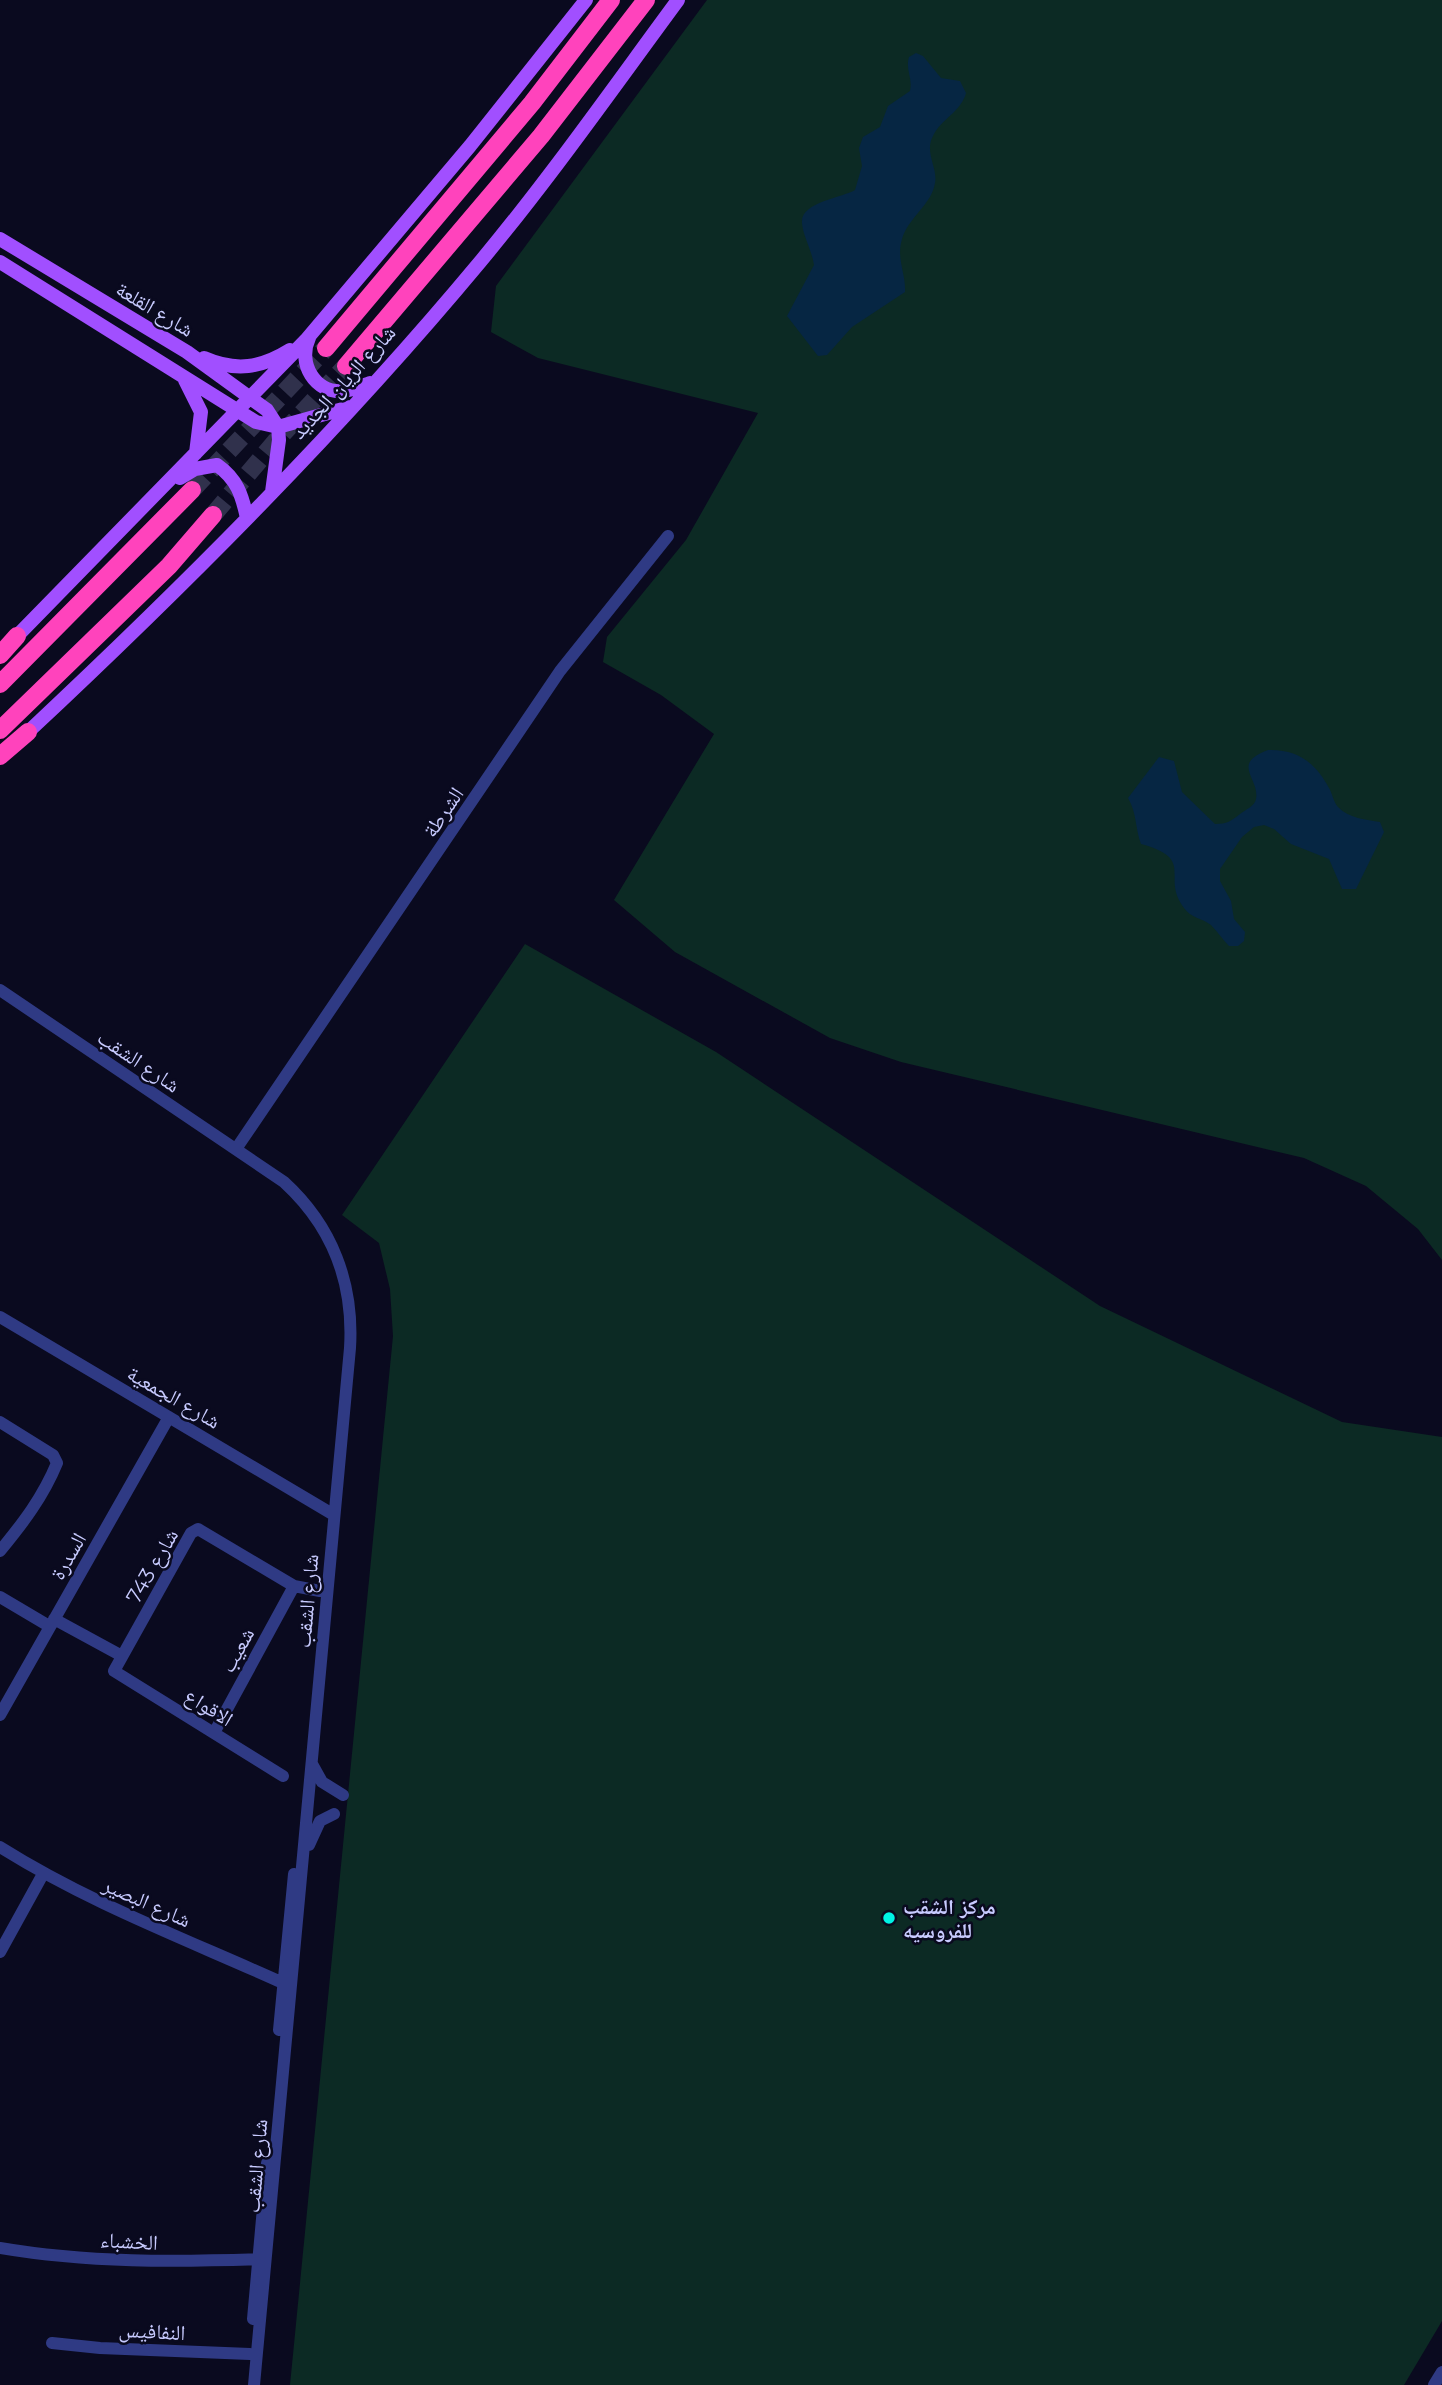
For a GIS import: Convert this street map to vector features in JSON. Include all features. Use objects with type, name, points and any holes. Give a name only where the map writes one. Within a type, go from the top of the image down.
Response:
[{"type":"highway","name":"شارع الريان الجديد","points":[[326,348],[524,113],[611,0]]},
{"type":"highway","name":"شارع الريان الجديد","points":[[346,366],[541,136],[646,0]]},
{"type":"highway","points":[[0,684],[192,490]]},
{"type":"highway","points":[[0,730],[169,566],[214,515]]},
{"type":"highway","points":[[0,652],[17,636]]},
{"type":"highway","points":[[0,757],[28,732]]},
{"type":"main road","points":[[17,636],[309,337],[470,146],[586,0]]},
{"type":"main road","name":"شارع الريان الجديد","points":[[28,732],[105,661],[271,494],[352,407],[480,262],[678,0]]},
{"type":"main road","name":"شارع القلعة","points":[[0,239],[187,352],[267,410],[278,427]]},
{"type":"main road","name":"شارع القلعة","points":[[0,262],[237,411],[267,426],[278,427]]},
{"type":"main road","points":[[187,352],[238,368],[259,366],[309,337]]},
{"type":"main road","points":[[309,337],[306,344],[306,367],[320,385],[342,391],[372,383]]},
{"type":"main road","points":[[184,379],[201,412],[195,454]]},
{"type":"main road","points":[[271,494],[279,453],[278,427],[352,407]]},
{"type":"main road","points":[[161,489],[195,469],[217,466],[228,473],[238,487],[247,518]]},
{"type":"street","name":"الشرطة","points":[[239,1150],[560,671],[668,536]]},
{"type":"street","name":"شارع الشقب","points":[[0,990],[280,1187],[306,1214],[326,1245],[340,1282],[345,1321],[337,1455]]},
{"type":"street","name":"شارع الشقب","points":[[0,997],[239,1150],[284,1182],[311,1210],[332,1243],[342,1268],[350,1307],[351,1335],[331,1513],[300,1907],[246,2385]]},
{"type":"street","points":[[219,1137],[234,1137],[251,1132],[257,1163]]},
{"type":"street","name":"شارع الجمعية","points":[[0,1317],[331,1513]]},
{"type":"street","name":"السدرة","points":[[0,1715],[169,1417]]},
{"type":"street","points":[[0,1422],[53,1455],[57,1464],[47,1488],[31,1514],[0,1551]]},
{"type":"street","name":"شارع الشقب","points":[[254,2385],[284,1983],[320,1591],[331,1513]]},
{"type":"street","name":"شارع 743","points":[[114,1671],[191,1534],[198,1529],[294,1586],[320,1591]]},
{"type":"street","name":"شعيب","points":[[214,1733],[294,1586]]},
{"type":"street","points":[[0,1597],[122,1656]]},
{"type":"street","name":"الاقواع","points":[[114,1671],[283,1776]]},
{"type":"street","points":[[312,1764],[322,1782],[343,1795]]},
{"type":"street","points":[[300,1907],[312,1833],[320,1821],[334,1814]]},
{"type":"street","name":"شارع البصير","points":[[0,1847],[43,1874],[112,1908],[284,1983]]},
{"type":"street","points":[[0,1952],[43,1874]]},
{"type":"street","name":"الخشباء","points":[[0,2248],[41,2255],[138,2261],[262,2259]]},
{"type":"street","name":"النفافيس","points":[[52,2343],[100,2348],[250,2354]]},
{"type":"street","points":[[1434,2385],[1442,2372]]},
{"type":"green space","points":[[707,0],[1442,0],[1442,1260],[1418,1229],[1366,1186],[1304,1158],[901,1062],[830,1038],[675,952],[614,900],[714,734],[661,695],[603,662],[607,637],[686,540],[758,413],[538,358],[491,332],[496,286]]},
{"type":"green space","name":"مركز الشقب للفروسيه","points":[[525,944],[716,1052],[1100,1306],[1342,1422],[1442,1437],[1442,2321],[1404,2385],[290,2385],[393,1336],[390,1289],[379,1243],[342,1215]]},
{"type":"water","points":[[916,53],[923,56],[941,78],[960,81],[966,93],[931,142],[930,154],[935,177],[933,191],[909,224],[900,246],[905,292],[852,327],[827,355],[818,356],[787,316],[814,265],[803,228],[803,216],[814,205],[855,190],[862,166],[859,148],[863,137],[880,127],[888,106],[910,91],[908,61],[909,57]]},
{"type":"water","points":[[1268,750],[1288,752],[1304,759],[1324,779],[1335,803],[1342,811],[1380,822],[1384,832],[1356,889],[1342,889],[1329,859],[1291,844],[1274,829],[1264,825],[1254,827],[1242,837],[1220,869],[1220,881],[1231,901],[1234,919],[1245,932],[1244,941],[1238,946],[1229,946],[1211,925],[1184,908],[1175,887],[1173,863],[1158,850],[1141,844],[1128,798],[1159,757],[1174,761],[1182,792],[1215,824],[1226,823],[1255,801],[1256,791],[1249,766],[1257,755]]},
{"type":"tunnel","points":[[192,490],[326,348]]},
{"type":"tunnel","points":[[213,515],[275,442],[346,366]]},
{"type":"place","name":"مركز الشقب للفروسيه","points":[[889,1918]]}]
